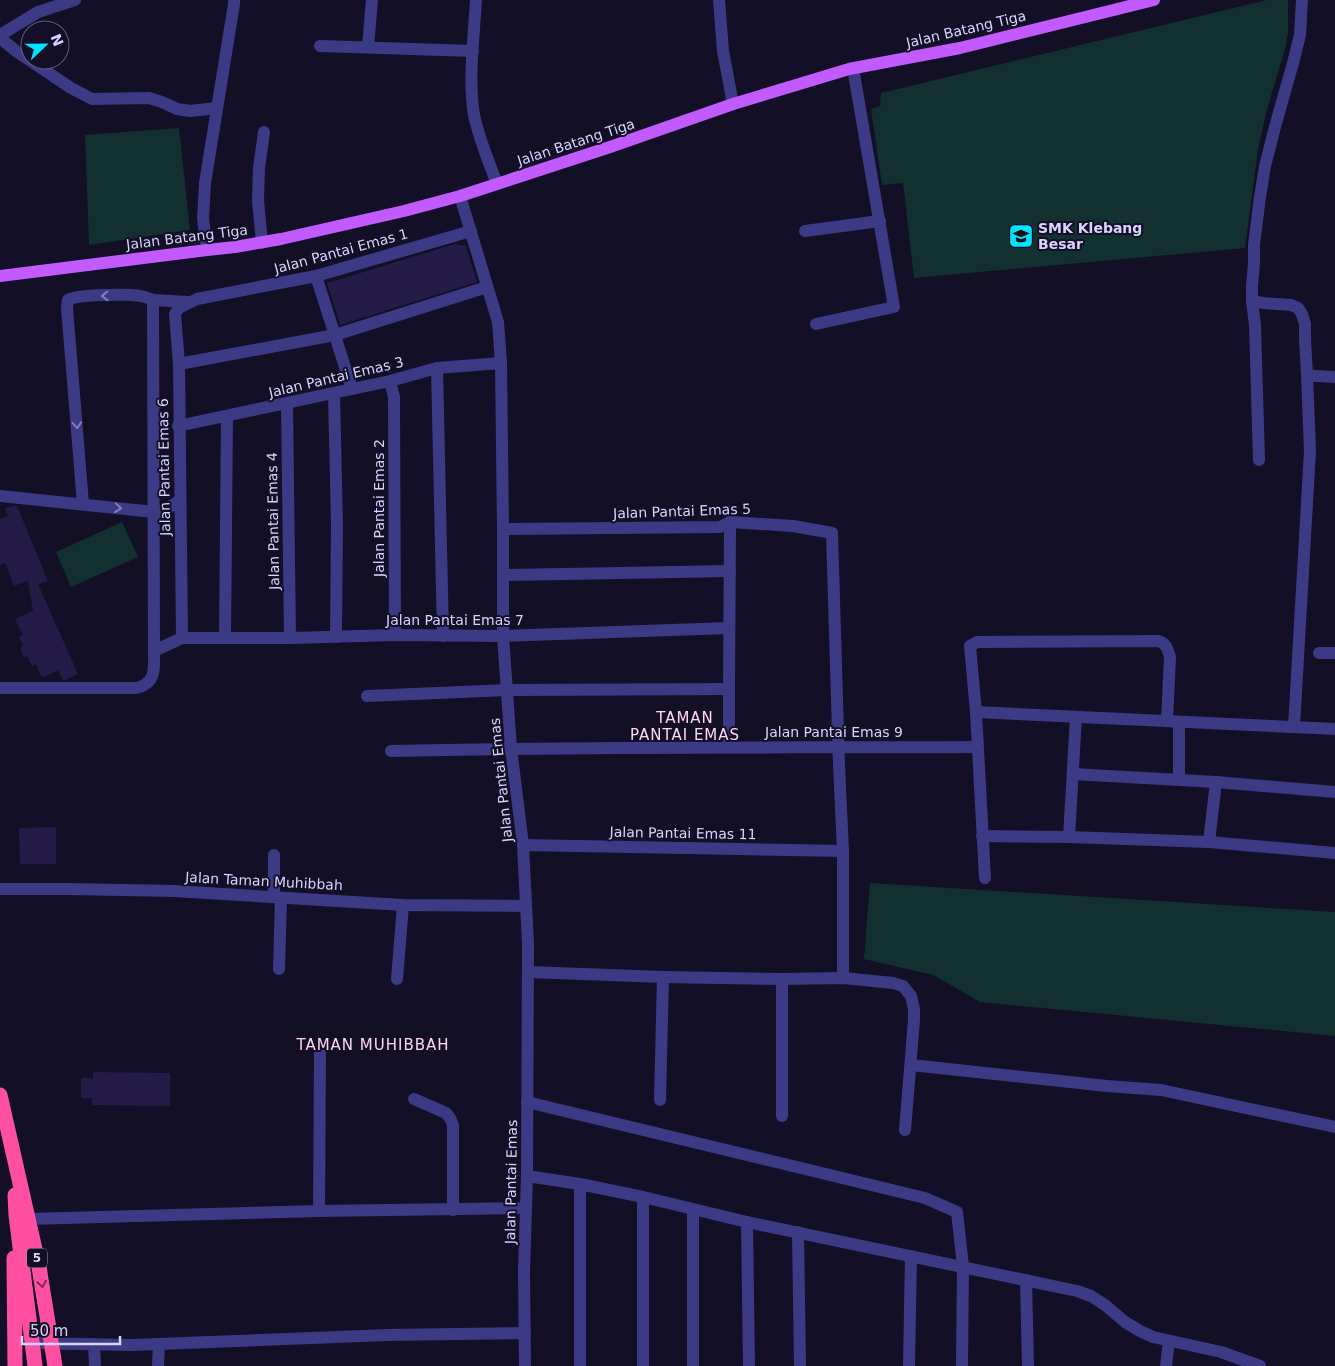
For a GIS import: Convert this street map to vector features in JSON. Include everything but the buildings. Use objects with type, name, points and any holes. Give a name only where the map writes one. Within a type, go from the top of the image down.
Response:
[{"type":"highway","name":"5","points":[[0,1095],[13,1151],[22,1217],[35,1366]]},
{"type":"highway","name":"5","points":[[22,1217],[39,1267],[54,1366]]},
{"type":"highway","points":[[14,1366],[14,1277],[22,1217]]},
{"type":"main road","name":"Jalan Batang Tiga","points":[[0,276],[262,243],[362,221],[460,196],[733,104],[853,68],[960,48],[1154,0]]},
{"type":"street","points":[[75,0],[38,12],[0,36],[16,51],[71,88],[92,99],[150,98],[177,109],[190,111],[216,108]]},
{"type":"street","points":[[207,250],[203,218],[205,191],[216,108],[234,0]]},
{"type":"street","points":[[368,48],[372,0]]},
{"type":"street","points":[[476,0],[472,93],[481,140],[497,184]]},
{"type":"street","points":[[719,0],[723,51],[733,104]]},
{"type":"street","points":[[1259,460],[1255,325],[1252,301],[1254,245],[1260,197],[1270,146],[1300,34],[1302,0]]},
{"type":"street","points":[[320,46],[473,51]]},
{"type":"street","points":[[816,324],[894,307],[853,68]]},
{"type":"street","points":[[262,243],[258,200],[259,168],[264,132]]},
{"type":"street","name":"Jalan Pantai Emas","points":[[460,196],[498,322],[501,363],[503,636],[511,748],[523,845],[529,972],[524,1271],[525,1366]]},
{"type":"street","points":[[805,231],[880,221]]},
{"type":"street","name":"Jalan Pantai Emas 1","points":[[83,504],[67,308],[68,300],[84,296],[125,295],[141,296],[153,300],[189,302],[316,276],[471,231]]},
{"type":"street","points":[[316,276],[352,390]]},
{"type":"street","points":[[179,364],[335,335],[487,287]]},
{"type":"street","points":[[0,688],[136,688],[144,686],[153,675],[153,300]]},
{"type":"street","points":[[1252,301],[1263,304],[1291,305],[1298,308],[1305,324],[1310,451],[1294,727]]},
{"type":"street","name":"Jalan Pantai Emas 6","points":[[182,638],[178,426],[179,364],[175,314],[189,302]]},
{"type":"street","name":"Jalan Pantai Emas 3","points":[[178,426],[352,390],[437,368],[501,363]]},
{"type":"street","points":[[437,368],[443,636]]},
{"type":"street","points":[[1307,375],[1335,377]]},
{"type":"street","name":"Jalan Pantai Emas 2","points":[[390,381],[394,398],[395,635]]},
{"type":"street","points":[[334,394],[337,525],[336,637]]},
{"type":"street","name":"Jalan Pantai Emas 4","points":[[287,404],[290,638]]},
{"type":"street","points":[[225,638],[227,416]]},
{"type":"street","points":[[0,496],[154,512],[165,510],[180,501]]},
{"type":"street","points":[[729,747],[730,522]]},
{"type":"street","name":"Jalan Pantai Emas 5","points":[[503,529],[720,527],[730,522],[793,526],[832,533],[839,747]]},
{"type":"street","points":[[503,575],[730,572]]},
{"type":"street","name":"Jalan Pantai Emas 7","points":[[182,638],[290,638],[395,635],[503,636],[729,628]]},
{"type":"street","points":[[154,650],[182,638]]},
{"type":"street","points":[[985,878],[976,712],[970,646],[973,643],[1164,642],[1170,658],[1173,721],[1179,779]]},
{"type":"street","points":[[1319,652],[1335,653]]},
{"type":"street","points":[[367,696],[508,690],[729,689]]},
{"type":"street","points":[[976,712],[1335,729]]},
{"type":"street","points":[[1069,837],[1076,717]]},
{"type":"street","points":[[839,747],[844,851],[843,978]]},
{"type":"street","name":"Jalan Pantai Emas 9","points":[[391,751],[511,748],[977,747]]},
{"type":"street","points":[[1073,774],[1179,779],[1335,792]]},
{"type":"street","points":[[1209,842],[1216,782]]},
{"type":"street","points":[[982,836],[1209,842],[1335,853]]},
{"type":"street","name":"Jalan Pantai Emas 11","points":[[523,845],[844,851]]},
{"type":"street","points":[[274,855],[278,897],[279,969]]},
{"type":"street","name":"Jalan Taman Muhibbah","points":[[0,889],[174,891],[403,905],[526,906]]},
{"type":"street","points":[[397,979],[403,905]]},
{"type":"street","points":[[529,972],[663,977],[843,978],[892,983],[903,986],[911,996],[914,1009],[905,1130]]},
{"type":"street","points":[[660,1100],[663,977]]},
{"type":"street","points":[[782,979],[782,1116]]},
{"type":"street","points":[[318,1211],[320,1050]]},
{"type":"street","points":[[911,1065],[1161,1090],[1335,1127]]},
{"type":"street","points":[[414,1100],[446,1113],[453,1125],[453,1210]]},
{"type":"street","points":[[527,1102],[925,1198],[957,1212],[963,1266],[962,1366]]},
{"type":"street","points":[[527,1176],[580,1184],[643,1197],[747,1222],[1077,1290],[1091,1296],[1125,1322],[1153,1337],[1221,1352],[1260,1366]]},
{"type":"street","points":[[580,1184],[580,1366]]},
{"type":"street","points":[[643,1197],[643,1366]]},
{"type":"street","points":[[22,1217],[526,1208]]},
{"type":"street","points":[[693,1210],[693,1366]]},
{"type":"street","points":[[747,1222],[749,1366]]},
{"type":"street","points":[[798,1232],[800,1366]]},
{"type":"street","points":[[909,1366],[912,1256]]},
{"type":"street","points":[[1026,1280],[1028,1366]]},
{"type":"street","points":[[32,1343],[158,1344],[387,1335],[525,1333]]},
{"type":"street","points":[[1166,1366],[1169,1341]]},
{"type":"street","points":[[94,1344],[95,1366]]},
{"type":"street","points":[[158,1344],[158,1366]]},
{"type":"green space","points":[[1267,0],[1288,0],[1288,33],[1258,150],[1245,248],[914,278],[903,183],[882,185],[871,109],[880,106],[881,93]]},
{"type":"green space","points":[[179,128],[190,230],[89,245],[85,135]]},
{"type":"green space","points":[[122,522],[138,557],[71,587],[56,552]]},
{"type":"green space","points":[[870,883],[1335,912],[1335,1036],[980,1002],[933,975],[864,959]]},
{"type":"place","name":"SMK Klebang Besar","points":[[1021,236]]},
{"type":"district","name":"TAMAN PANTAI EMAS","points":[[685,726]]},
{"type":"district","name":"TAMAN MUHIBBAH","points":[[373,1045]]}]
